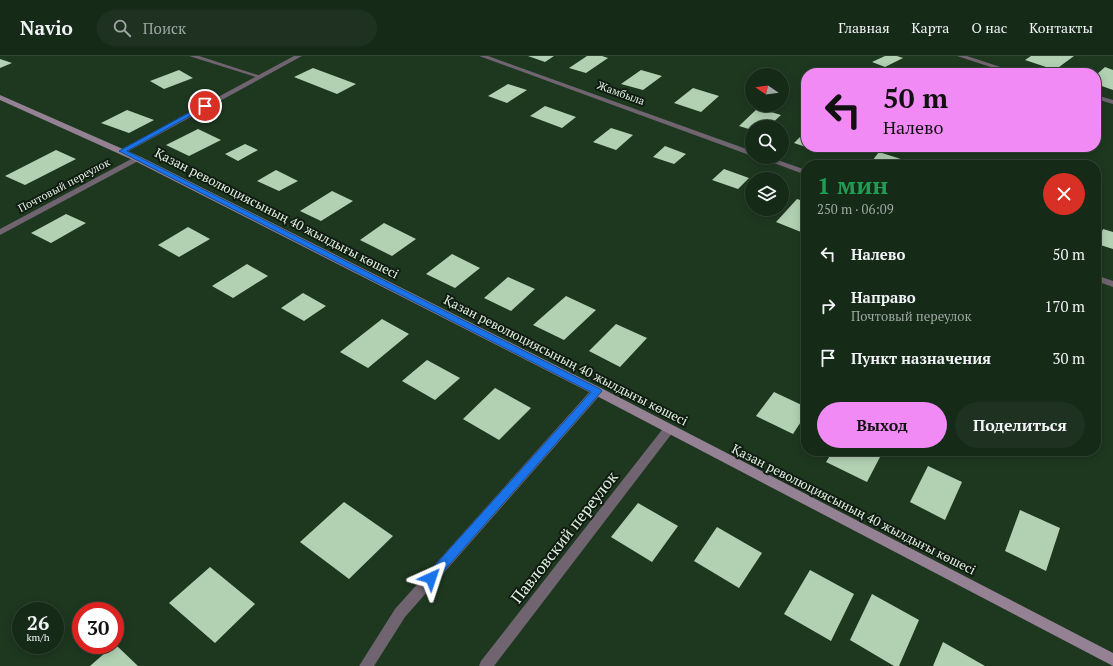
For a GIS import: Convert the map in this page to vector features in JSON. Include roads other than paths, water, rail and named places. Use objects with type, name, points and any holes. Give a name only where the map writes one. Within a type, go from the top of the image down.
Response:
[{"type":"street","points":[[192,56],[260,76]]},
{"type":"street","name":"Почтовый переулок","points":[[122,151],[299,56]]},
{"type":"street","name":"Жамбыла","points":[[482,56],[745,151]]},
{"type":"street","points":[[960,56],[1000,68]]},
{"type":"street","name":"Қазан революциясының 40 жылдығы көшесі","points":[[0,97],[122,151],[597,391],[1113,660]]},
{"type":"street","points":[[1101,98],[1113,102]]},
{"type":"street","name":"Почтовый переулок","points":[[0,232],[138,159]]},
{"type":"street","points":[[781,164],[801,171]]},
{"type":"street","points":[[1101,280],[1113,284]]},
{"type":"street","points":[[366,666],[400,613],[597,391]]},
{"type":"street","name":"Павловский переулок","points":[[486,666],[669,429]]}]
